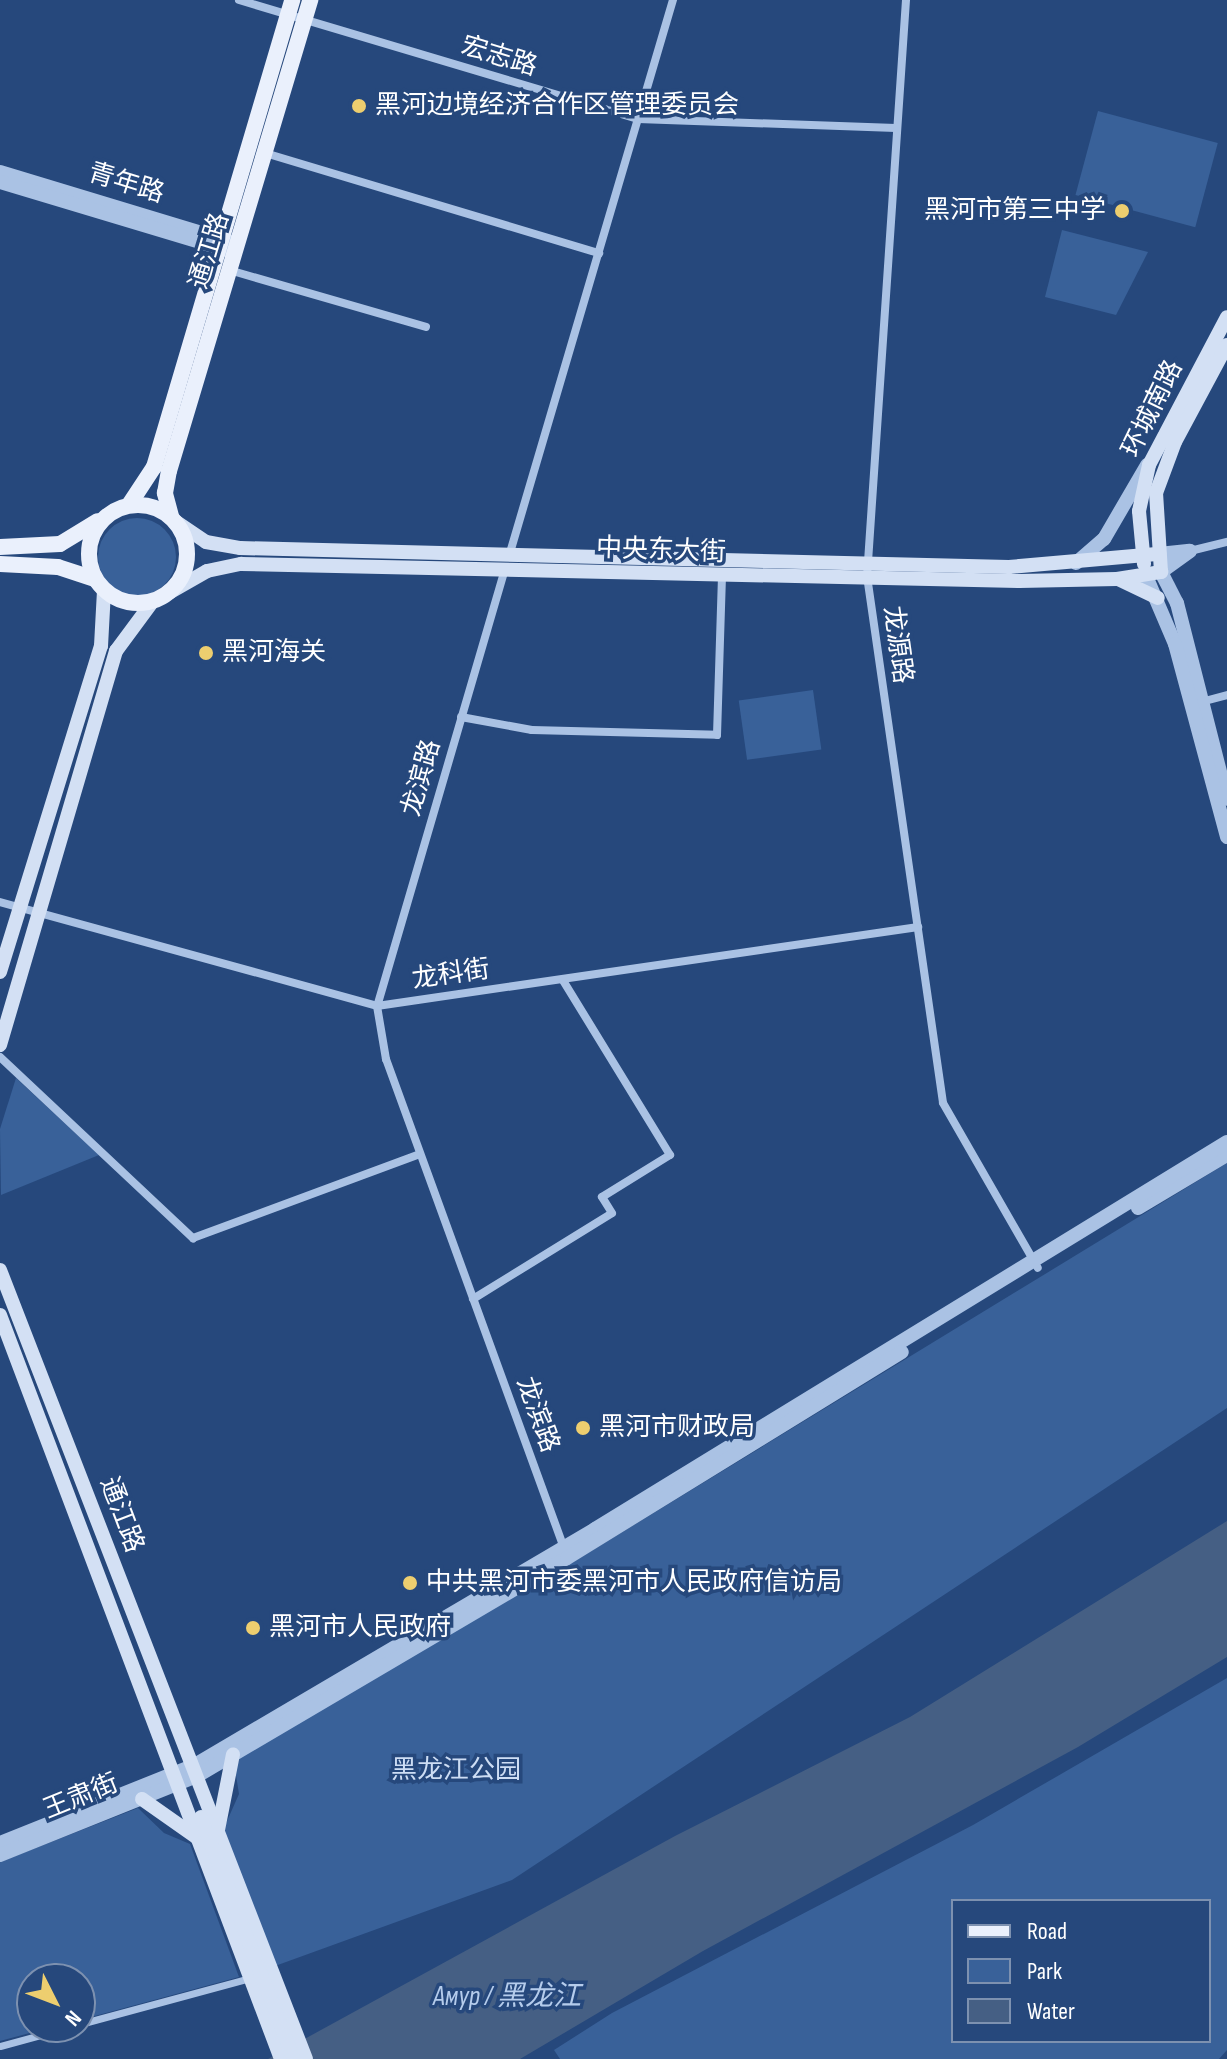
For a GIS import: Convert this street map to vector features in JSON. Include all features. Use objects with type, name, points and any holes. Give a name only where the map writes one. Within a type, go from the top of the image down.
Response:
[{"type":"main road","name":"通江路","points":[[129,505],[154,467],[228,245],[265,153],[310,0]]},
{"type":"main road","name":"通江路","points":[[173,518],[165,493],[169,471],[229,270],[228,245],[290,7]]},
{"type":"main road","name":"环城南路","points":[[1154,574],[1143,557],[1141,491],[1163,437],[1227,317]]},
{"type":"main road","name":"环城南路","points":[[1154,574],[1159,554],[1154,512],[1162,470],[1227,345]]},
{"type":"main road","points":[[0,547],[60,544],[106,515],[129,505],[151,506],[173,518],[187,559],[178,584],[160,598],[116,651],[0,1045]]},
{"type":"main road","points":[[0,972],[101,646],[99,584],[88,552],[106,515]]},
{"type":"main road","name":"中央东大街","points":[[173,518],[206,542],[225,547],[722,577],[1070,564],[1159,554]]},
{"type":"main road","name":"中央东大街","points":[[160,598],[207,571],[241,564],[507,562],[1117,579],[1154,574]]},
{"type":"main road","points":[[0,564],[58,567],[99,584],[127,602],[160,598]]},
{"type":"main road","points":[[1117,579],[1158,598]]},
{"type":"main road","name":"通江路","points":[[0,1270],[259,1979]]},
{"type":"main road","name":"通江路","points":[[0,1315],[186,1775]]},
{"type":"main road","points":[[218,1831],[233,1754]]},
{"type":"main road","points":[[186,1775],[218,1831],[281,2059]]},
{"type":"main road","points":[[186,1775],[199,1839],[294,2059]]},
{"type":"main road","points":[[142,1799],[199,1839]]},
{"type":"main road","points":[[259,1979],[306,2059]]},
{"type":"street","name":"宏志路","points":[[239,0],[290,7],[305,20],[638,119],[896,128]]},
{"type":"street","name":"龙滨路","points":[[565,1553],[386,1059],[377,1006],[673,0]]},
{"type":"street","name":"龙源路","points":[[906,0],[867,570],[943,1103],[1036,1264]]},
{"type":"street","points":[[265,153],[599,253]]},
{"type":"street","name":"青年路","points":[[0,172],[228,245]]},
{"type":"street","name":"青年路","points":[[0,182],[228,245]]},
{"type":"street","points":[[229,270],[426,327]]},
{"type":"street","points":[[1070,564],[1086,558],[1104,539],[1163,437]]},
{"type":"street","points":[[1159,554],[1190,551],[1227,542]]},
{"type":"street","points":[[1154,574],[1190,551]]},
{"type":"street","points":[[1154,574],[1158,598],[1227,799]]},
{"type":"street","points":[[1154,574],[1177,603],[1227,837]]},
{"type":"street","points":[[461,717],[532,730],[717,735],[722,577]]},
{"type":"street","points":[[1196,703],[1227,695]]},
{"type":"street","name":"龙科街","points":[[0,902],[377,1006],[918,927]]},
{"type":"street","points":[[473,1299],[612,1213],[602,1197],[670,1155],[562,979]]},
{"type":"street","points":[[0,1057],[193,1238],[420,1154]]},
{"type":"street","points":[[0,1843],[186,1775],[233,1754],[1036,1264],[1227,1142]]},
{"type":"street","points":[[1036,1264],[1227,1155]]},
{"type":"street","points":[[186,1775],[565,1553]]},
{"type":"street","name":"王肃街","points":[[0,1855],[142,1799],[186,1775]]},
{"type":"street","points":[[96,2020],[259,1979]]},
{"type":"green space","points":[[1098,111],[1218,143],[1195,227],[1075,195]]},
{"type":"green space","points":[[1062,230],[1148,252],[1116,315],[1045,297]]},
{"type":"green space","points":[[137,518],[152,521],[169,535],[176,557],[173,572],[159,589],[137,596],[122,593],[105,579],[98,557],[101,542],[115,525]]},
{"type":"green space","points":[[813,690],[821,749],[747,760],[739,700]]},
{"type":"green space","points":[[16,1078],[99,1155],[1,1195],[0,1129]]},
{"type":"green space","name":"黑龙江公园","points":[[1227,1163],[1227,1408],[512,1880],[275,1966],[223,1830],[239,1794],[235,1769],[241,1756],[575,1561]]},
{"type":"green space","points":[[1227,1678],[1227,2050],[1219,2059],[560,2059],[554,2050],[612,2013],[973,1825]]},
{"type":"green space","points":[[138,1808],[164,1833],[190,1844],[239,1977],[96,2016],[96,1963],[16,1963],[16,2037],[0,2041],[0,1862]]},
{"type":"water","name":"Амур / 黑龙江","points":[[1227,1521],[1227,1657],[1078,1747],[703,1951],[520,2059],[268,2059],[675,1836],[910,1717]]},
{"type":"place","name":"黑河边境经济合作区管理委员会","points":[[359,106]]},
{"type":"place","name":"黑河市第三中学","points":[[1122,211]]},
{"type":"place","name":"黑河海关","points":[[206,653]]},
{"type":"place","name":"黑河市财政局","points":[[583,1428]]},
{"type":"place","name":"中共黑河市委黑河市人民政府信访局","points":[[410,1583]]},
{"type":"place","name":"黑河市人民政府","points":[[253,1628]]}]
